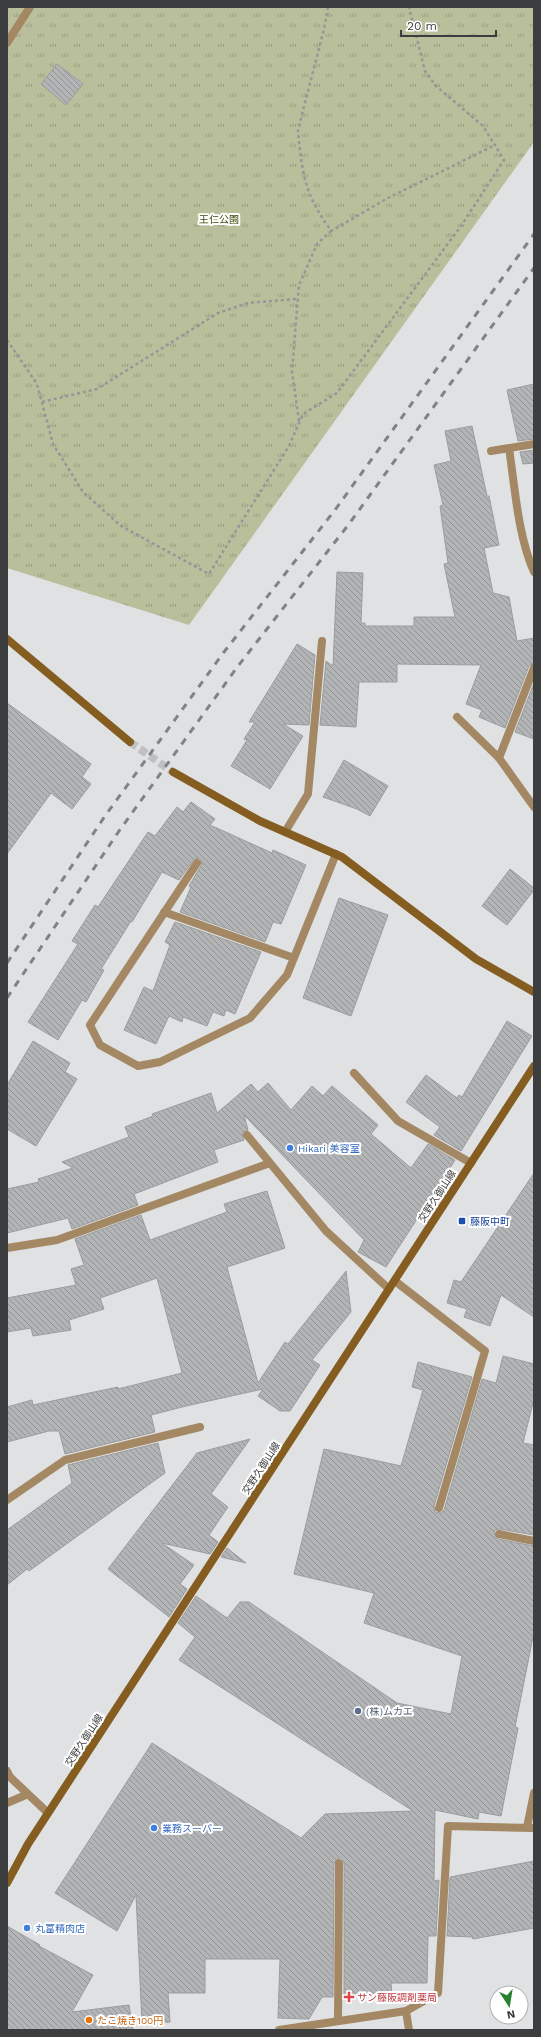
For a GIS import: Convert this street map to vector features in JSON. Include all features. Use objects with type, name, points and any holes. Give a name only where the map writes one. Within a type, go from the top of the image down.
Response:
[{"type":"main road","points":[[7,639],[130,742]]},
{"type":"main road","points":[[173,772],[260,821],[342,857],[476,959],[534,992]]},
{"type":"main road","name":"交野久御山線","points":[[7,1883],[28,1844],[534,1066]]},
{"type":"street","points":[[7,43],[30,7]]},
{"type":"street","points":[[491,450],[534,444]]},
{"type":"street","points":[[509,448],[528,559],[534,572]]},
{"type":"street","points":[[285,832],[308,794],[322,641]]},
{"type":"street","points":[[499,758],[534,668]]},
{"type":"street","points":[[457,717],[499,758],[534,806]]},
{"type":"street","points":[[197,863],[90,1025],[100,1045],[138,1066],[160,1062],[250,1018],[287,976],[336,854]]},
{"type":"street","points":[[164,912],[294,958]]},
{"type":"street","points":[[354,1073],[398,1121],[471,1163]]},
{"type":"street","points":[[247,1135],[326,1231],[389,1289]]},
{"type":"street","points":[[7,1248],[57,1240],[270,1163]]},
{"type":"street","points":[[394,1281],[485,1351],[439,1508]]},
{"type":"street","points":[[7,1500],[65,1460],[200,1428]]},
{"type":"street","points":[[500,1534],[534,1541]]},
{"type":"street","points":[[7,1771],[10,1777],[48,1813]]},
{"type":"street","points":[[279,2030],[406,2011],[438,1993],[448,1826],[530,1827],[534,1793]]},
{"type":"street","points":[[7,1803],[28,1794]]},
{"type":"street","points":[[338,2021],[339,1863]]},
{"type":"street","points":[[406,2011],[409,2030]]},
{"type":"path","points":[[328,7],[324,29],[298,130],[299,147],[307,186],[315,207],[332,231]]},
{"type":"path","points":[[7,340],[37,384],[53,444],[83,492],[121,526],[209,574],[290,446],[302,414],[337,394],[461,226],[504,160],[483,126],[436,86],[425,71],[409,7]]},
{"type":"path","points":[[299,421],[292,371],[297,299],[299,286],[317,244],[332,231],[388,198],[495,145]]},
{"type":"path","points":[[42,402],[97,389],[218,313],[248,303],[297,299]]},
{"type":"green space","name":"王仁公園","points":[[7,7],[534,7],[534,142],[189,625],[7,568]]},
{"type":"building","points":[[57,64],[83,84],[66,105],[41,84]]},
{"type":"building","points":[[534,384],[534,439],[518,441],[507,390]]},
{"type":"building","points":[[472,426],[499,545],[484,548],[493,593],[509,597],[517,641],[534,638],[534,663],[529,666],[505,728],[479,717],[482,710],[466,704],[481,665],[397,664],[397,682],[359,682],[356,727],[320,725],[326,661],[333,666],[337,572],[363,573],[361,623],[365,623],[365,626],[414,626],[414,617],[455,617],[444,564],[448,563],[440,506],[443,505],[434,465],[451,461],[445,431]]},
{"type":"building","points":[[534,450],[534,463],[523,464],[520,452]]},
{"type":"building","points":[[297,644],[315,655],[309,725],[283,724],[303,736],[270,789],[231,766],[247,740],[244,739],[255,722],[249,722]]},
{"type":"building","points":[[534,683],[534,739],[515,732]]},
{"type":"building","points":[[7,703],[91,764],[82,777],[91,784],[72,809],[51,793],[7,854]]},
{"type":"building","points":[[344,760],[388,786],[370,816],[357,809],[323,797]]},
{"type":"building","points":[[191,802],[215,819],[210,825],[272,853],[273,850],[306,865],[281,924],[273,922],[265,942],[180,912],[191,887],[189,886],[202,864],[200,859],[195,858],[179,880],[162,872],[132,922],[131,921],[101,969],[104,970],[86,1002],[82,1000],[58,1040],[28,1022],[78,944],[72,941],[95,905],[98,907],[148,832],[155,836],[177,807],[183,812]]},
{"type":"building","points":[[510,869],[534,888],[534,890],[507,925],[482,906]]},
{"type":"building","points":[[339,898],[388,915],[351,1016],[303,998]]},
{"type":"building","points":[[175,922],[261,952],[235,1014],[226,1010],[224,1016],[213,1012],[207,1026],[183,1017],[182,1022],[169,1016],[156,1044],[124,1030],[144,987],[153,991],[170,945],[165,942]]},
{"type":"building","points":[[507,1021],[532,1036],[461,1151],[434,1135],[440,1127],[406,1102],[426,1075],[457,1098],[459,1095],[462,1097]]},
{"type":"building","points":[[33,1041],[70,1063],[65,1072],[77,1079],[36,1146],[7,1129],[7,1085]]},
{"type":"building","points":[[268,1083],[291,1110],[312,1086],[323,1096],[332,1086],[378,1125],[371,1134],[411,1168],[428,1144],[455,1160],[386,1267],[358,1252],[364,1240],[244,1115],[248,1130],[242,1133],[244,1140],[214,1150],[218,1162],[134,1194],[138,1205],[72,1229],[68,1218],[7,1233],[7,1189],[39,1182],[38,1179],[73,1168],[62,1162],[129,1137],[125,1127],[153,1116],[152,1114],[211,1093],[217,1113],[251,1084],[258,1092]]},
{"type":"building","points":[[534,1173],[534,1317],[501,1295],[490,1326],[464,1317],[467,1309],[447,1303],[454,1280],[461,1282]]},
{"type":"building","points":[[267,1191],[285,1248],[227,1267],[258,1383],[285,1342],[288,1344],[346,1271],[351,1312],[312,1360],[320,1365],[290,1411],[280,1411],[258,1396],[263,1389],[151,1415],[155,1432],[65,1454],[59,1431],[49,1431],[7,1442],[7,1407],[32,1400],[33,1405],[118,1387],[118,1389],[182,1373],[157,1278],[100,1298],[104,1309],[69,1320],[71,1330],[33,1336],[31,1328],[7,1332],[7,1298],[76,1285],[71,1269],[84,1265],[75,1239],[141,1215],[150,1240],[227,1212],[224,1204]]},
{"type":"building","points":[[503,1356],[534,1364],[534,1399],[523,1443],[534,1445],[534,1535],[500,1529],[495,1530],[494,1533],[498,1539],[534,1546],[534,1632],[515,1727],[518,1728],[501,1816],[479,1812],[478,1819],[435,1810],[434,1881],[439,1880],[436,1936],[428,1936],[427,1983],[391,1983],[392,1995],[344,1996],[344,1863],[342,1858],[339,1858],[334,1863],[333,1997],[322,1997],[309,2019],[278,2018],[280,1959],[205,1959],[205,1993],[168,1993],[170,2022],[142,2023],[136,1895],[117,1931],[55,1893],[152,1743],[301,1838],[325,1814],[413,1811],[179,1660],[195,1637],[178,1623],[196,1596],[227,1618],[240,1602],[249,1602],[397,1703],[451,1714],[462,1656],[364,1623],[374,1593],[294,1574],[324,1449],[401,1466],[423,1390],[412,1387],[418,1362],[472,1377],[434,1506],[435,1512],[441,1513],[444,1510],[482,1379],[496,1383]]},
{"type":"building","points":[[250,1439],[211,1494],[228,1507],[209,1535],[218,1542],[210,1554],[162,1543],[194,1565],[180,1584],[187,1589],[169,1617],[108,1569],[197,1453]]},
{"type":"building","points":[[158,1443],[165,1473],[29,1571],[27,1569],[7,1585],[7,1530],[72,1483],[68,1465]]},
{"type":"building","points":[[227,1548],[246,1563],[221,1557]]},
{"type":"building","points":[[534,1861],[534,1928],[473,1939],[472,1937],[447,1936],[450,1877]]},
{"type":"building","points":[[7,1926],[40,1945],[39,1946],[93,1975],[72,2012],[129,2005],[133,2030],[7,2030]]},
{"type":"tunnel","points":[[130,742],[173,772]]},
{"type":"railway","points":[[7,963],[105,816],[224,652],[335,510],[534,234]]},
{"type":"railway","points":[[7,998],[119,831],[238,666],[349,524],[534,268]]},
{"type":"place","name":"Hikari 美容室","points":[[290,1148]]},
{"type":"place","name":"藤阪中町","points":[[462,1221]]},
{"type":"place","name":"(株)ムカエ","points":[[358,1711]]},
{"type":"place","name":"業務スーパー","points":[[154,1828]]},
{"type":"place","name":"丸富精肉店","points":[[27,1928]]},
{"type":"place","name":"サン藤阪調剤薬局","points":[[349,1997]]},
{"type":"place","name":"たこ焼き100円","points":[[89,2020]]}]
